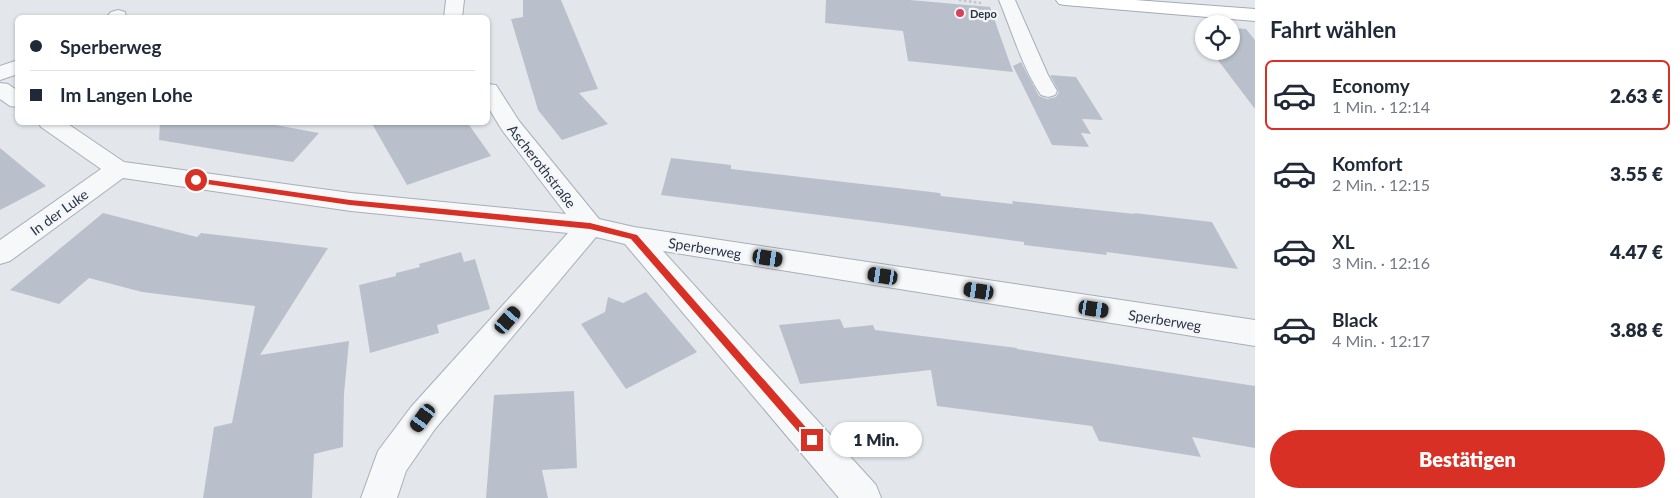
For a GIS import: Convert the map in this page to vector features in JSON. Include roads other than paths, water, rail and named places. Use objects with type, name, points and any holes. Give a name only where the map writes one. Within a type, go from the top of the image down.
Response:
[{"type":"main road","points":[[1065,0],[1255,14]]},
{"type":"street","points":[[453,15],[455,0]]},
{"type":"street","points":[[0,74],[15,67]]},
{"type":"street","points":[[0,89],[15,99]]},
{"type":"street","name":"Ascherothstraße","points":[[490,93],[510,125],[590,226]]},
{"type":"street","name":"Sperberweg","points":[[53,125],[118,169],[350,202],[590,226],[634,237],[1255,334]]},
{"type":"street","name":"In der Luke","points":[[0,254],[118,169]]},
{"type":"street","points":[[379,498],[390,463],[423,418],[590,226]]},
{"type":"street","points":[[634,237],[862,498]]},
{"type":"lane","points":[[1008,0],[1043,83]]},
{"type":"place","name":"Depo","points":[[960,13]]}]
